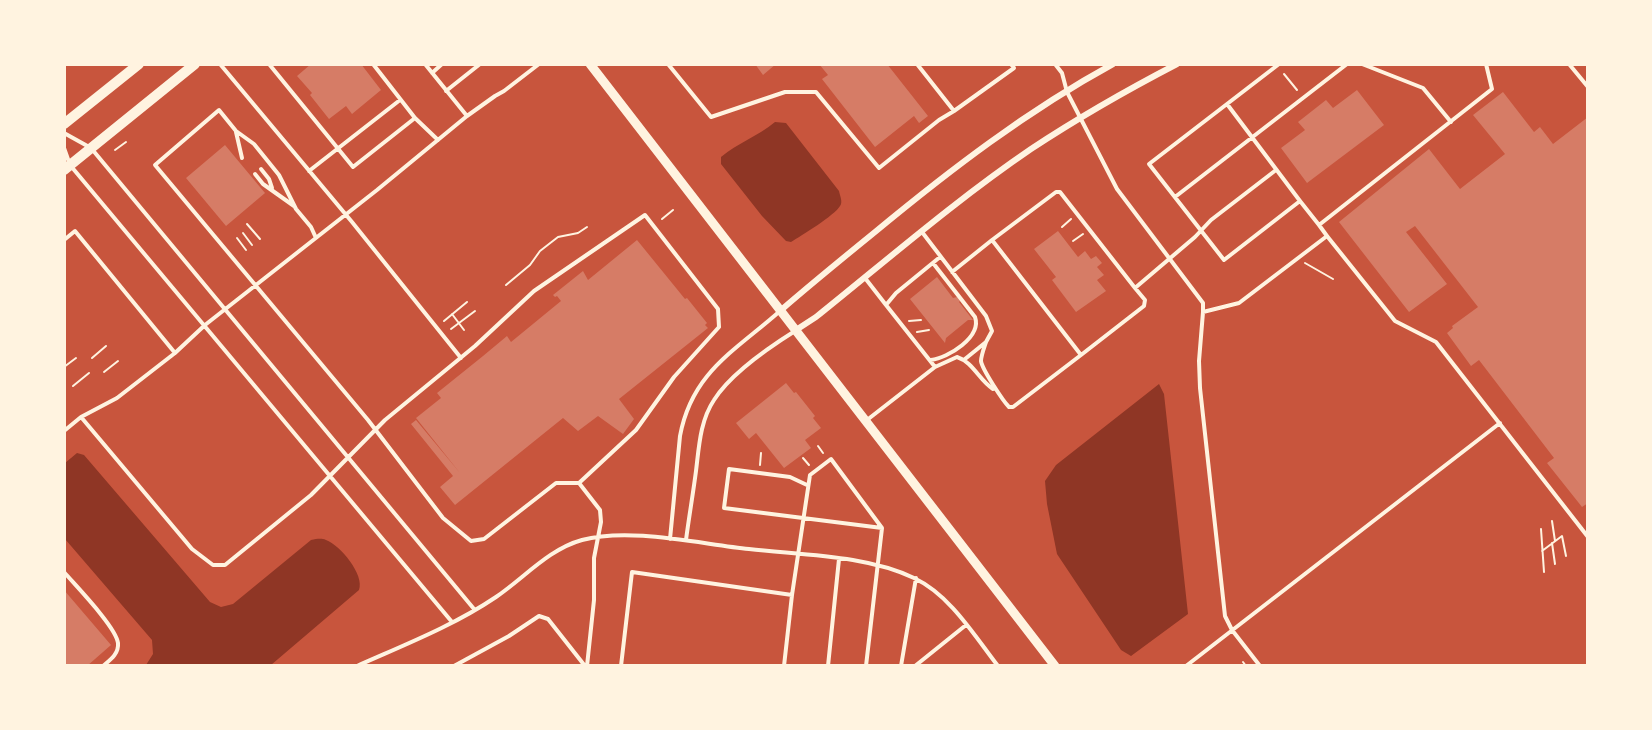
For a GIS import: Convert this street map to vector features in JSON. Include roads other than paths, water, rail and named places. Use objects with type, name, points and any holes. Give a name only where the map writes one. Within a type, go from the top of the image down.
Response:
[{"type":"main road","points":[[64,124],[139,64]]},
{"type":"main road","points":[[68,167],[195,64]]},
{"type":"street","points":[[590,64],[1055,666]]},
{"type":"street","points":[[780,311],[933,184],[1015,124],[1113,64]]},
{"type":"street","points":[[796,330],[991,177],[1080,118],[1177,64]]},
{"type":"lane","points":[[220,64],[461,358]]},
{"type":"lane","points":[[269,64],[353,167],[415,118]]},
{"type":"lane","points":[[372,64],[415,118],[438,141]]},
{"type":"lane","points":[[425,64],[467,116]]},
{"type":"lane","points":[[432,73],[442,64]]},
{"type":"lane","points":[[446,91],[480,64]]},
{"type":"lane","points":[[64,431],[81,417],[117,398],[175,353],[204,325],[346,215],[467,116],[539,64]]},
{"type":"lane","points":[[668,64],[711,117],[785,92],[816,92],[879,168],[939,120],[1014,68],[1011,64]]},
{"type":"lane","points":[[917,64],[954,111]]},
{"type":"lane","points":[[1055,64],[1062,73],[1067,92],[1117,189],[1203,303],[1199,361],[1200,388],[1225,616],[1232,630],[1258,665]]},
{"type":"lane","points":[[1279,64],[1149,164],[1224,260],[1300,201]]},
{"type":"lane","points":[[1175,197],[1347,64]]},
{"type":"lane","points":[[1362,64],[1423,88],[1451,122]]},
{"type":"lane","points":[[1319,225],[1492,89],[1486,64]]},
{"type":"lane","points":[[1569,64],[1587,87]]},
{"type":"lane","points":[[309,172],[400,100]]},
{"type":"lane","points":[[1227,104],[1387,313],[1401,326],[1436,342],[1587,537]]},
{"type":"lane","points":[[81,417],[192,549],[213,565],[225,565],[311,495],[376,430],[461,358],[534,291],[645,215],[718,309],[719,327],[675,377],[636,430],[579,483],[556,483],[484,539],[471,541],[443,518],[376,430],[154,165],[219,110],[236,131],[254,144],[279,175],[296,209]]},
{"type":"lane","points":[[236,131],[242,158]]},
{"type":"lane","points":[[64,133],[92,148],[474,609]]},
{"type":"lane","points":[[64,148],[68,167],[331,475],[452,622]]},
{"type":"lane","points":[[241,152],[248,153]]},
{"type":"lane","points":[[261,169],[273,189]]},
{"type":"lane","points":[[1135,288],[1169,260],[1211,220],[1276,170]]},
{"type":"lane","points":[[255,174],[263,184],[273,189],[296,209],[311,227],[316,238]]},
{"type":"lane","points":[[922,231],[940,257],[986,316],[992,331],[981,360],[995,390],[1009,408],[1144,306],[1145,300],[1060,192],[1056,192],[952,272]]},
{"type":"lane","points":[[64,240],[75,231],[175,353]]},
{"type":"lane","points":[[1203,312],[1239,303],[1327,236]]},
{"type":"lane","points":[[993,240],[1081,355]]},
{"type":"lane","points":[[886,305],[896,293],[940,257]]},
{"type":"lane","points":[[931,360],[946,357],[972,336],[977,326],[975,317],[933,263]]},
{"type":"lane","points":[[865,278],[935,367]]},
{"type":"lane","points":[[670,539],[680,436],[683,420],[691,400],[712,370],[780,311]]},
{"type":"lane","points":[[686,540],[701,432],[712,402],[735,376],[796,330]]},
{"type":"lane","points":[[965,359],[986,342]]},
{"type":"lane","points":[[867,421],[935,367],[957,357],[965,359],[987,385],[995,390]]},
{"type":"lane","points":[[1186,666],[1500,423]]},
{"type":"lane","points":[[784,666],[807,485],[810,475],[831,459],[882,528],[866,666]]},
{"type":"lane","points":[[807,485],[790,477],[729,469],[724,508],[882,528]]},
{"type":"lane","points":[[579,483],[600,510],[601,522],[594,558],[594,600],[586,666]]},
{"type":"lane","points":[[357,666],[452,622],[496,597],[563,549],[582,540],[632,535],[839,559],[879,566],[915,578],[946,601],[998,666]]},
{"type":"lane","points":[[828,666],[839,559]]},
{"type":"lane","points":[[64,572],[113,630],[118,645],[114,656],[103,666]]},
{"type":"lane","points":[[621,666],[632,572],[792,595]]},
{"type":"lane","points":[[901,666],[915,578]]},
{"type":"lane","points":[[454,666],[509,636],[539,616],[548,619],[586,666]]},
{"type":"lane","points":[[915,666],[966,625]]}]
